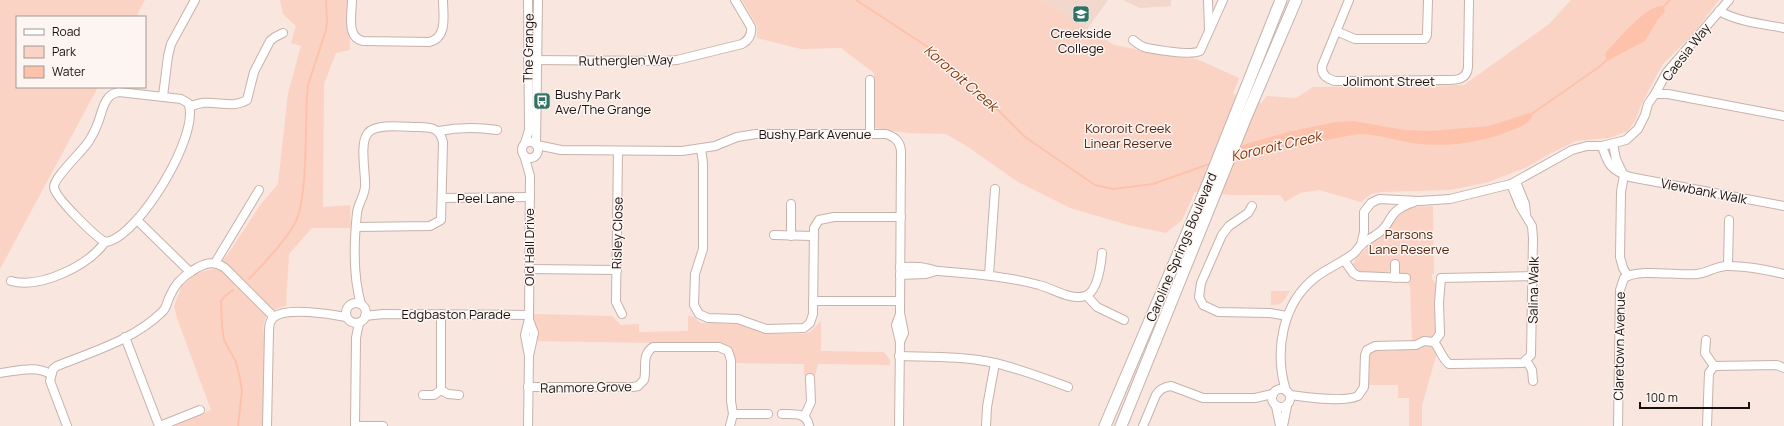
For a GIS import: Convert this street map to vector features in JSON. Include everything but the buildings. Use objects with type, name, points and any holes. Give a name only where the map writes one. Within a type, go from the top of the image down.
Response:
[{"type":"main road","name":"Caroline Springs Boulevard","points":[[1105,426],[1205,191],[1282,0]]},
{"type":"main road","name":"Caroline Springs Boulevard","points":[[1120,426],[1188,262],[1217,186],[1296,0]]},
{"type":"street","points":[[163,96],[171,44],[195,0]]},
{"type":"street","points":[[352,0],[352,31],[357,39],[363,41],[429,42],[439,38],[442,33],[443,0]]},
{"type":"street","name":"The Grange","points":[[528,0],[528,60],[536,144]]},
{"type":"street","name":"The Grange","points":[[525,143],[533,124],[538,60],[538,0]]},
{"type":"street","name":"Rutherglen Way","points":[[528,60],[664,61],[677,60],[742,44],[749,39],[752,32],[751,27],[735,0]]},
{"type":"street","points":[[1208,0],[1209,32]]},
{"type":"street","points":[[1133,40],[1146,48],[1195,53],[1200,52],[1223,0]]},
{"type":"street","points":[[1349,0],[1336,31],[1355,39],[1425,39],[1427,35],[1428,0]]},
{"type":"street","name":"Jolimont Street","points":[[1336,31],[1322,66],[1322,72],[1327,78],[1335,81],[1457,80],[1465,76],[1468,67],[1469,0]]},
{"type":"street","name":"Caesia Way","points":[[1419,201],[1465,196],[1514,183],[1572,150],[1587,146],[1613,144],[1626,140],[1638,129],[1645,115],[1648,104],[1667,72],[1729,0]]},
{"type":"street","name":"Caesia Way","points":[[1719,11],[1740,20],[1784,28]]},
{"type":"street","points":[[190,107],[204,102],[238,104],[247,100],[254,72],[270,41],[275,36],[283,33]]},
{"type":"street","points":[[870,80],[870,134]]},
{"type":"street","points":[[11,281],[20,284],[28,284],[55,276],[93,256],[105,242],[116,240],[137,220],[159,191],[173,167],[186,134],[190,116],[190,107],[185,100],[163,96],[119,92],[109,97],[106,100],[97,125],[88,142],[55,182],[54,187],[58,196],[97,236],[105,242]]},
{"type":"street","points":[[1655,94],[1668,94],[1784,116]]},
{"type":"street","points":[[383,426],[355,425],[356,338],[351,315],[356,285],[357,212],[363,198],[365,186],[364,142],[368,132],[372,129],[382,127],[424,127],[439,131],[456,127],[497,130]]},
{"type":"street","points":[[356,227],[433,226],[441,220],[443,142],[439,131]]},
{"type":"street","name":"Bushy Park Avenue","points":[[536,155],[560,150],[682,151],[701,149],[737,137],[756,134],[890,135],[899,143],[901,151],[900,313],[904,333],[900,342],[899,356],[899,426]]},
{"type":"street","points":[[529,142],[536,144],[538,149],[536,155],[528,158],[524,155],[522,150],[525,143],[529,142]]},
{"type":"street","name":"Bushy Park Avenue","points":[[536,144],[560,150]]},
{"type":"street","points":[[1613,144],[1616,159],[1624,175]]},
{"type":"street","name":"Viewbank Walk","points":[[1602,146],[1606,160],[1611,167],[1615,171],[1624,175],[1638,179],[1784,206]]},
{"type":"street","points":[[701,149],[703,163],[703,249],[695,274],[694,306],[703,317],[738,319],[766,329],[800,330],[804,328],[810,323],[812,314],[813,236],[816,223],[824,218],[901,217]]},
{"type":"street","name":"Risley Close","points":[[618,151],[616,302],[622,314]]},
{"type":"street","name":"Old Hall Drive","points":[[524,155],[530,176]]},
{"type":"street","name":"Old Hall Drive","points":[[528,426],[529,356],[534,333],[529,317],[530,176],[536,155]]},
{"type":"street","name":"Claretown Avenue","points":[[1618,426],[1620,290],[1622,281],[1628,276],[1623,268],[1620,257],[1621,192],[1624,175]]},
{"type":"street","name":"Salina Walk","points":[[1514,183],[1525,204],[1527,218],[1532,226],[1534,238],[1531,355],[1526,360]]},
{"type":"street","points":[[989,275],[995,189]]},
{"type":"street","points":[[215,263],[259,190]]},
{"type":"street","name":"Peel Lane","points":[[442,198],[530,197]]},
{"type":"street","points":[[1392,199],[1397,203],[1398,210]]},
{"type":"street","points":[[1361,245],[1364,234],[1363,218],[1367,207],[1373,202],[1392,199],[1419,201]]},
{"type":"street","points":[[1283,426],[1288,398],[1282,372],[1282,337],[1293,304],[1316,277],[1353,254],[1361,245],[1382,230],[1392,215],[1398,210],[1405,205],[1419,201]]},
{"type":"street","points":[[790,236],[791,204]]},
{"type":"street","points":[[1252,206],[1248,213],[1229,226],[1222,235],[1200,289],[1199,298],[1203,305],[1218,312],[1270,313],[1288,316]]},
{"type":"street","points":[[137,220],[190,272]]},
{"type":"street","points":[[1728,266],[1729,220]]},
{"type":"street","points":[[1364,234],[1375,235]]},
{"type":"street","points":[[774,235],[813,236]]},
{"type":"street","points":[[900,271],[926,274],[937,271],[989,275],[1039,285],[1074,297],[1087,296],[1093,289],[1099,272],[1102,253]]},
{"type":"street","points":[[1344,260],[1352,273],[1358,276],[1406,278]]},
{"type":"street","points":[[67,426],[50,381],[50,374],[57,366],[90,354],[126,337],[144,326],[164,311],[173,290],[190,272],[206,264],[215,263],[225,268],[274,317]]},
{"type":"street","points":[[1395,264],[1395,278]]},
{"type":"street","points":[[1628,276],[1634,274],[1702,274],[1716,267],[1728,266],[1760,269],[1784,274]]},
{"type":"street","points":[[529,269],[617,270]]},
{"type":"street","points":[[1434,342],[1440,334],[1439,303],[1441,278],[1533,276]]},
{"type":"street","points":[[356,285],[364,310]]},
{"type":"street","points":[[1087,296],[1097,307],[1124,320]]},
{"type":"street","points":[[812,301],[900,301]]},
{"type":"street","points":[[351,315],[355,303],[364,310]]},
{"type":"street","points":[[267,426],[269,324],[274,317],[282,313],[351,315],[364,310]]},
{"type":"street","name":"Edgbaston Parade","points":[[364,310],[383,314],[529,317]]},
{"type":"street","points":[[441,314],[441,390]]},
{"type":"street","points":[[126,337],[160,426],[200,410]]},
{"type":"street","points":[[1706,340],[1705,353],[1714,366]]},
{"type":"street","points":[[1288,398],[1350,399],[1358,396],[1364,387],[1365,355],[1371,347],[1380,345],[1416,345],[1424,341],[1434,342],[1439,348],[1442,358],[1449,364],[1523,363],[1526,360],[1532,370],[1533,381]]},
{"type":"street","name":"Ranmore Grove","points":[[528,387],[638,386],[644,380],[646,353],[653,347],[719,347],[728,352],[730,355],[731,401],[733,414],[730,426]]},
{"type":"street","points":[[899,356],[949,357],[994,363],[1026,372],[1068,387]]},
{"type":"street","points":[[986,426],[987,407],[994,363]]},
{"type":"street","points":[[1714,366],[1777,365],[1784,368]]},
{"type":"street","points":[[1706,426],[1710,373],[1714,366]]},
{"type":"street","points":[[0,373],[35,369],[43,370],[50,374]]},
{"type":"street","points":[[1280,426],[1274,398],[1282,372]]},
{"type":"street","points":[[804,417],[811,402],[810,378]]},
{"type":"street","points":[[1143,426],[1159,390],[1167,386],[1171,386],[1203,398],[1274,398]]},
{"type":"street","points":[[1274,398],[1281,389],[1288,398]]},
{"type":"street","points":[[441,390],[448,394],[459,395]]},
{"type":"street","points":[[423,395],[434,395],[441,390]]},
{"type":"street","points":[[1274,398],[1281,407],[1288,398]]},
{"type":"street","points":[[733,414],[768,414]]},
{"type":"street","points":[[782,414],[797,414],[804,417],[808,422],[808,426]]},
{"type":"shaded area","name":"Creekside College","points":[[1042,0],[1108,0],[1087,29]]},
{"type":"shaded area","name":"Creekside College","points":[[1123,0],[1171,0],[1171,6],[1140,8]]},
{"type":"green space","points":[[0,0],[145,0],[137,16],[16,16],[16,88],[97,88],[0,269]]},
{"type":"green space","points":[[280,0],[348,0],[350,50],[336,53],[324,84],[323,207],[350,205],[351,228],[312,228],[289,254],[286,306],[270,313],[265,320],[264,325],[264,426],[172,426],[211,410],[174,306],[182,286],[195,274],[216,268],[228,254],[261,204],[278,184],[288,93],[301,46],[291,43],[296,26],[283,14]]},
{"type":"green space","name":"Kororoit Creek Linear Reserve","points":[[742,0],[1042,0],[1114,45],[1175,57],[1197,59],[1239,78],[1233,94],[1261,103],[1267,96],[1296,98],[1313,87],[1464,85],[1549,24],[1571,0],[1719,0],[1693,34],[1662,65],[1640,107],[1636,119],[1628,131],[1609,138],[1576,141],[1527,167],[1486,183],[1449,190],[1382,192],[1371,194],[1361,202],[1319,190],[1300,193],[1285,202],[1280,195],[1231,195],[1195,192],[1182,220],[1166,233],[1128,225],[1070,208],[1018,182],[968,147],[946,134],[908,133],[875,128],[874,73],[841,48],[801,49],[757,38],[757,26]]},
{"type":"green space","name":"Parsons Lane Reserve","points":[[1433,206],[1434,274],[1432,274],[1432,279],[1437,285],[1437,332],[1430,339],[1412,340],[1410,286],[1406,281],[1400,274],[1392,269],[1385,274],[1360,274],[1352,266],[1355,260],[1400,213],[1409,207]]},
{"type":"green space","points":[[1271,291],[1290,291],[1281,303],[1271,305]]},
{"type":"green space","points":[[533,314],[612,316],[621,325],[639,324],[639,332],[688,331],[688,316],[694,317],[701,323],[738,324],[769,334],[803,334],[810,332],[821,321],[821,351],[884,352],[890,360],[890,365],[818,364],[815,376],[804,376],[804,364],[734,363],[733,356],[730,351],[718,344],[533,341]]},
{"type":"green space","points":[[1420,344],[1432,344],[1437,353],[1422,405],[1422,426],[1409,426],[1409,398],[1398,398],[1398,385],[1369,385],[1369,355],[1373,350],[1382,348],[1383,351],[1395,351],[1396,348]]},
{"type":"water","points":[[1661,6],[1664,7],[1665,12],[1658,19],[1645,41],[1607,61],[1605,54],[1625,32],[1647,12]]},
{"type":"water","points":[[1529,113],[1533,114],[1532,117],[1527,123],[1521,126],[1488,138],[1450,145],[1412,143],[1372,135],[1358,134],[1239,157],[1232,157],[1229,149],[1288,132],[1336,122],[1353,121],[1405,130],[1429,131],[1489,126]]},
{"type":"waterway","points":[[249,279],[285,238],[295,223],[299,212],[304,180],[308,85],[326,30],[326,0]]},
{"type":"waterway","name":"Kororoit Creek","points":[[856,0],[937,53],[974,86],[1025,137],[1095,185],[1113,189],[1153,184],[1212,163]]},
{"type":"waterway","name":"Kororoit Creek","points":[[1661,9],[1670,0]]},
{"type":"waterway","name":"Kororoit Creek","points":[[1530,115],[1607,60]]},
{"type":"waterway","points":[[233,290],[221,301],[224,340],[236,362],[242,391],[238,426]]},
{"type":"place","name":"Creekside College","points":[[1081,14]]},
{"type":"place","name":"Bushy Park Ave/The Grange","points":[[542,101]]}]
